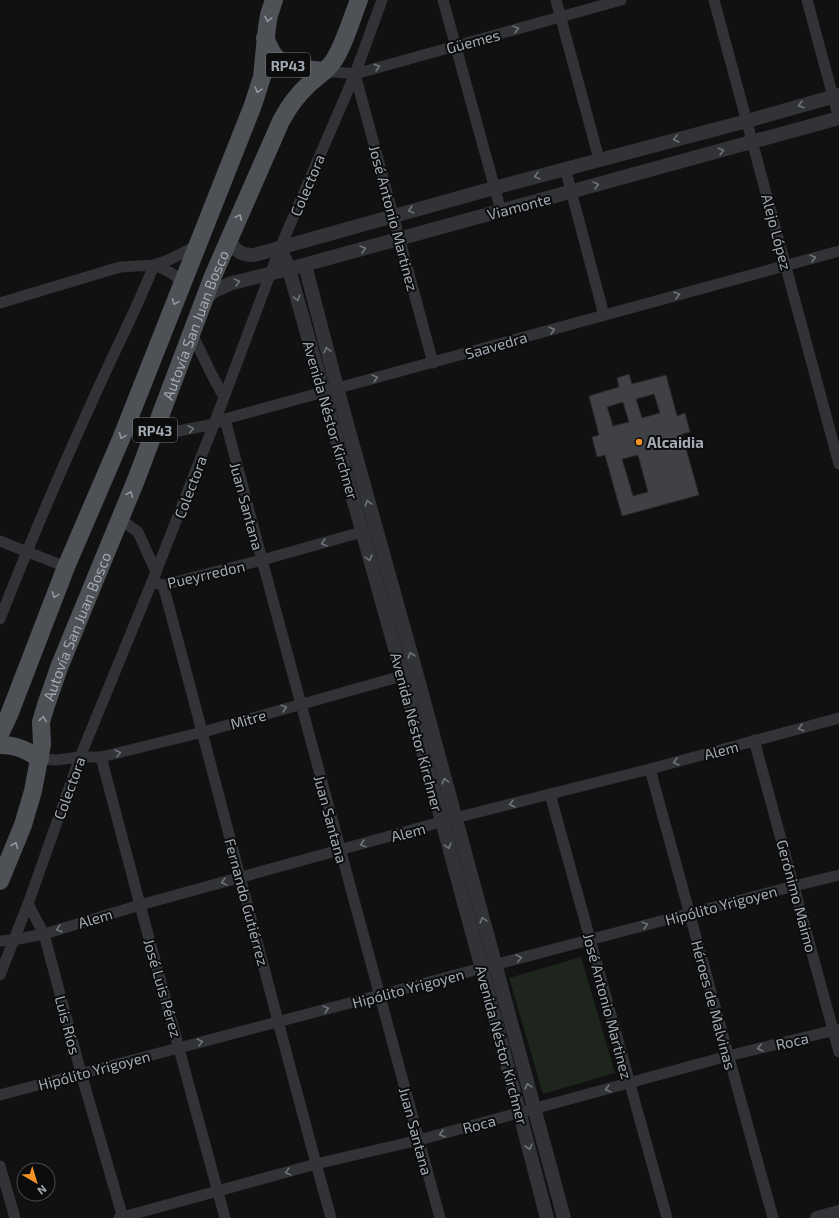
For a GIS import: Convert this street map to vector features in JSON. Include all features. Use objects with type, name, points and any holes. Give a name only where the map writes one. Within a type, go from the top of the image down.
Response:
[{"type":"main road","name":"RP43","points":[[274,0],[269,15],[265,38],[274,56],[283,63],[291,66],[325,71]]},
{"type":"main road","name":"Autovía San Juan Bosco","points":[[0,881],[23,825],[33,791],[42,744],[41,722],[60,665],[120,519],[191,332],[228,241],[285,114],[307,86],[333,62],[359,0]]},
{"type":"main road","name":"Autovía San Juan Bosco","points":[[0,734],[9,715],[66,567],[121,439],[250,112],[260,84],[264,64],[265,38]]},
{"type":"main road","points":[[0,745],[9,745],[26,750],[40,759]]},
{"type":"street","name":"Colectora","points":[[0,975],[28,904],[80,757],[157,580],[280,248],[355,74],[382,0]]},
{"type":"street","points":[[443,0],[501,211]]},
{"type":"street","points":[[556,0],[599,159]]},
{"type":"street","name":"Güemes","points":[[325,71],[355,74],[621,0]]},
{"type":"street","name":"Alejo López","points":[[714,0],[839,464]]},
{"type":"street","points":[[807,0],[836,96],[839,119]]},
{"type":"street","name":"José Antonio Martinez","points":[[355,74],[433,363]]},
{"type":"street","name":"Viamonte","points":[[228,241],[238,252],[245,255],[254,255],[565,168],[747,121],[836,96]]},
{"type":"street","name":"Viamonte","points":[[204,300],[214,291],[222,287],[839,119]]},
{"type":"street","points":[[565,168],[604,315]]},
{"type":"street","points":[[0,303],[120,268],[154,265],[171,259],[198,245]]},
{"type":"street","name":"Avenida Néstor Kirchner","points":[[280,248],[289,269],[322,392],[369,530]]},
{"type":"street","name":"Saavedra","points":[[152,436],[214,424],[224,419],[839,251]]},
{"type":"street","points":[[154,265],[168,270],[175,275],[182,284]]},
{"type":"street","points":[[0,619],[26,552],[100,384],[141,299],[154,265]]},
{"type":"street","name":"Avenida Néstor Kirchner","points":[[305,265],[337,388],[369,530],[448,821],[488,966],[534,1109],[564,1218]]},
{"type":"street","points":[[191,332],[224,397]]},
{"type":"street","name":"Juan Santana","points":[[224,419],[440,1218]]},
{"type":"street","name":"Fernando Gutiérrez","points":[[120,519],[138,532],[157,580],[203,732],[331,1218]]},
{"type":"street","name":"Pueyrredon","points":[[157,580],[262,560],[369,530]]},
{"type":"street","points":[[0,541],[66,567]]},
{"type":"street","name":"Mitre","points":[[40,759],[57,760],[80,757],[101,757],[203,732],[409,674]]},
{"type":"street","name":"Alem","points":[[0,941],[44,934],[240,877],[839,718]]},
{"type":"street","name":"Gerónimo Maimo","points":[[754,740],[794,886],[836,1030],[839,1052]]},
{"type":"street","name":"José Luis Pérez","points":[[101,757],[226,1218]]},
{"type":"street","name":"Héroes de Malvinas","points":[[650,769],[773,1218]]},
{"type":"street","name":"José Antonio Martinez","points":[[550,794],[667,1218]]},
{"type":"street","name":"Hipólito Yrigoyen","points":[[0,1095],[839,875]]},
{"type":"street","name":"Luis Ríos","points":[[28,904],[44,934],[122,1218]]},
{"type":"street","name":"Avenida Néstor Kirchner","points":[[488,966],[519,1113],[548,1218]]},
{"type":"street","name":"Roca","points":[[122,1218],[316,1164],[419,1140],[728,1056],[836,1030]]},
{"type":"street","points":[[0,1166],[15,1218]]},
{"type":"street","points":[[817,1218],[839,1212]]},
{"type":"shaded area","points":[[581,957],[615,1073],[543,1094],[509,978]]},
{"type":"building","name":"Alcaidia","points":[[629,374],[632,384],[666,375],[677,416],[685,413],[690,432],[682,434],[699,495],[622,516],[605,455],[597,457],[592,437],[599,435],[589,396],[619,387],[617,378]],"holes":[[[654,394],[660,413],[642,418],[636,399]],[[623,402],[629,422],[613,426],[607,407]],[[638,455],[648,492],[633,496],[622,459]]]},
{"type":"place","name":"Alcaidia","points":[[639,442]]}]
